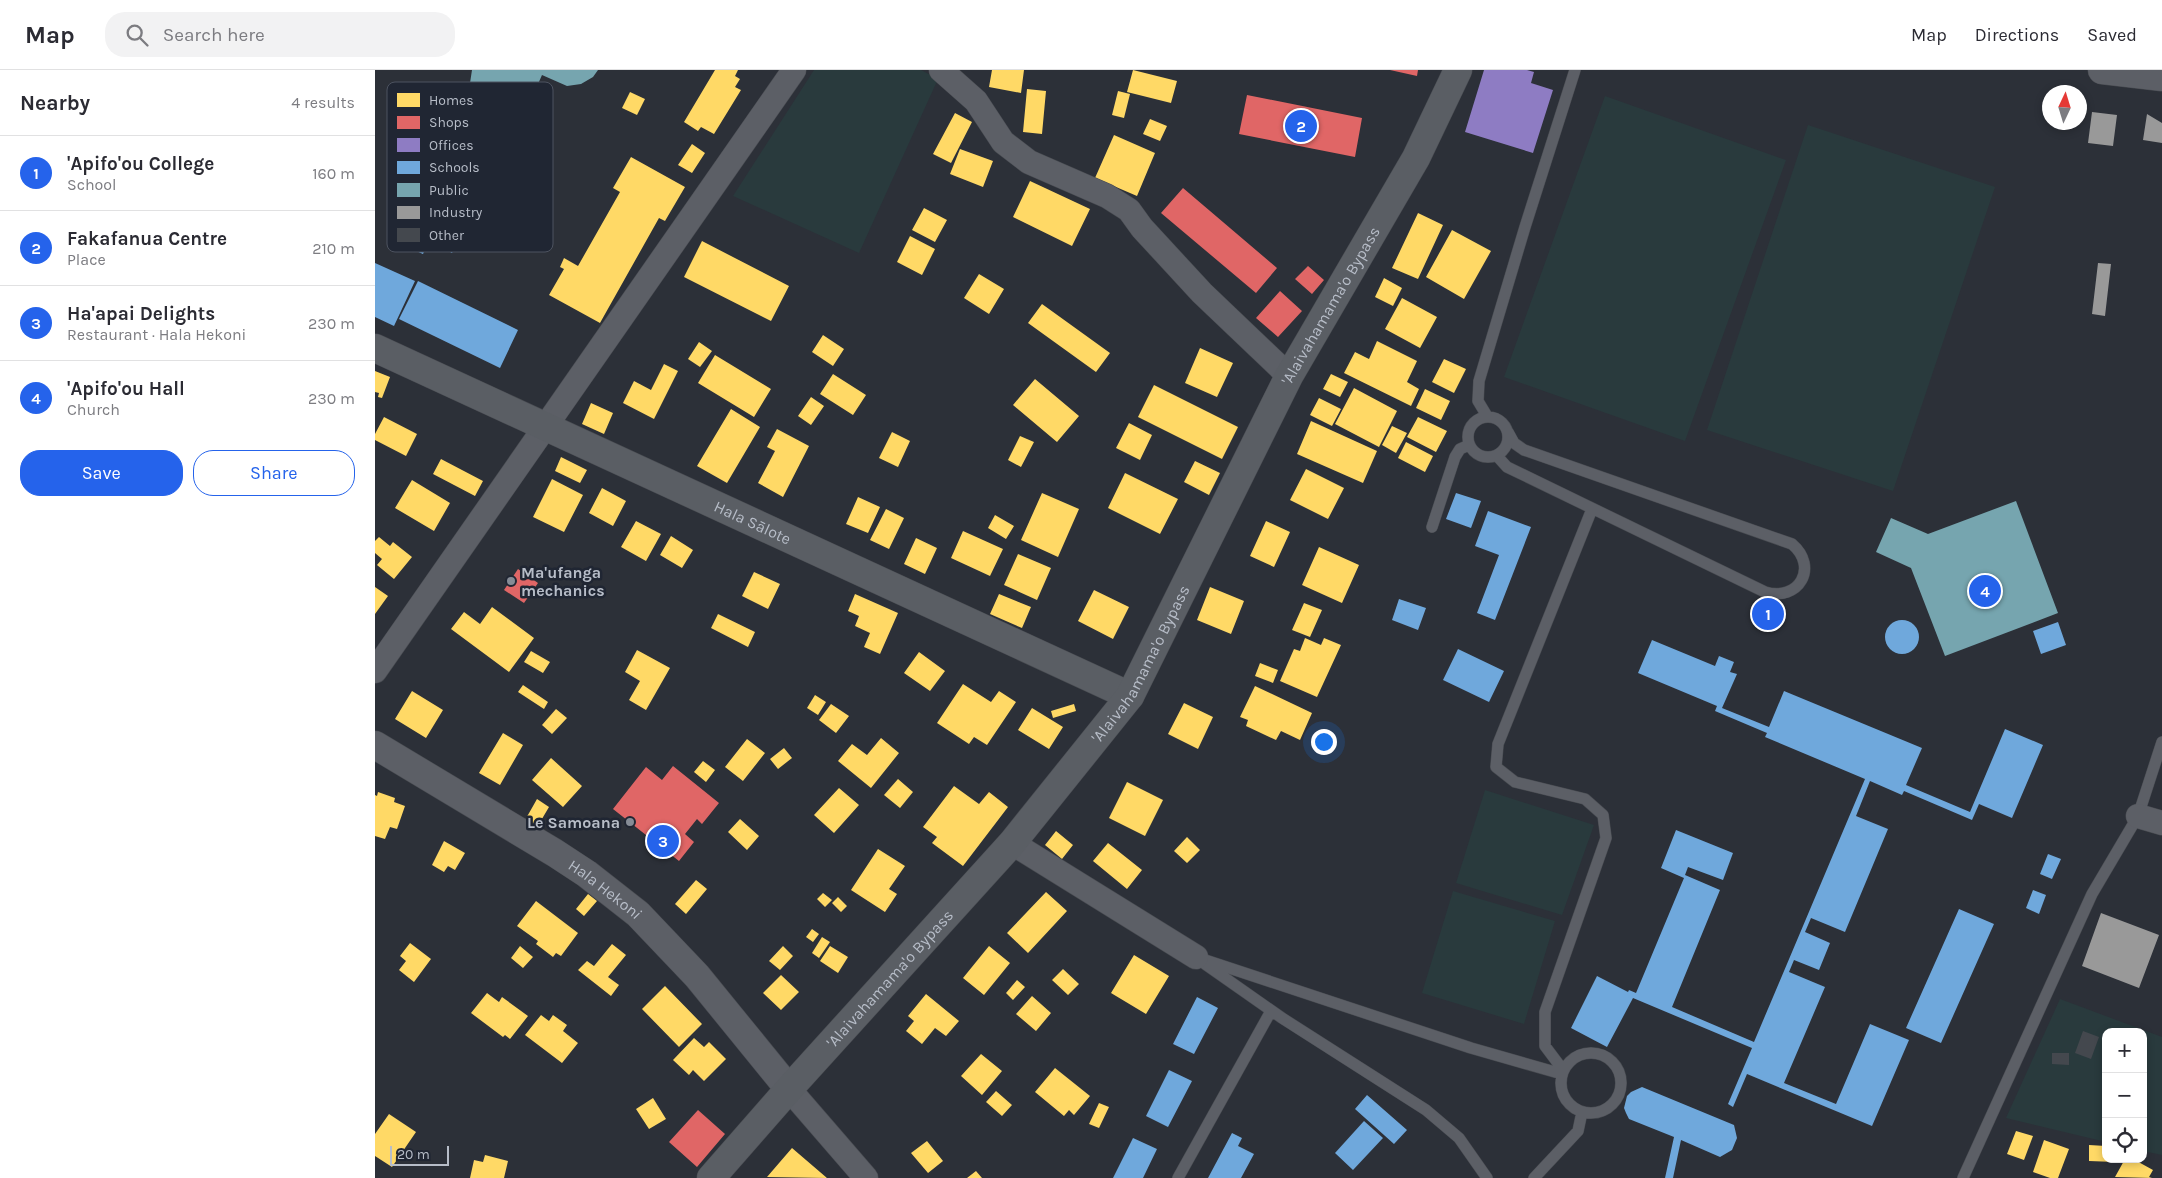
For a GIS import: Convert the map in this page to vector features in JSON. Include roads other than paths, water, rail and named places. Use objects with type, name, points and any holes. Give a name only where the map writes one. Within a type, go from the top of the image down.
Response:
[{"type":"main road","name":"'Alaivahamama'o Bypass","points":[[711,1178],[1012,843],[1130,696],[1289,376],[1416,158],[1458,70]]},
{"type":"main road","name":"Hala Sālote","points":[[375,348],[1130,696]]},
{"type":"street","points":[[375,671],[794,70]]},
{"type":"street","points":[[941,70],[976,101],[1003,142],[1029,162],[1107,196],[1129,210],[1142,228],[1203,292],[1289,376]]},
{"type":"street","points":[[2103,70],[2162,77]]},
{"type":"street","name":"Hala Hekoni","points":[[375,745],[555,853],[587,874],[638,914],[697,976],[789,1089]]},
{"type":"street","points":[[2138,816],[2162,823]]},
{"type":"street","points":[[1012,843],[1196,957]]},
{"type":"street","points":[[789,1089],[866,1178]]},
{"type":"lane","points":[[1487,416],[1478,401],[1479,381],[1575,70]]},
{"type":"lane","points":[[1497,456],[1507,467],[1765,592],[1783,594],[1792,591],[1803,576],[1805,567],[1803,558],[1799,550],[1792,544],[1524,450],[1514,443],[1508,432],[1501,421],[1487,416],[1480,418],[1470,426],[1468,432],[1469,445],[1482,457],[1497,456],[1507,446],[1508,432]]},
{"type":"lane","points":[[1432,527],[1455,457],[1460,449],[1469,445]]},
{"type":"lane","points":[[1562,1072],[1545,1046],[1545,1012],[1606,838],[1603,815],[1585,799],[1515,782],[1496,767],[1497,744],[1592,509]]},
{"type":"lane","points":[[1963,1178],[2092,894],[2138,816],[2162,742]]},
{"type":"lane","points":[[1196,957],[1471,1048],[1562,1072]]},
{"type":"lane","points":[[1196,957],[1271,1011],[1426,1110],[1459,1138],[1487,1178]]},
{"type":"lane","points":[[1178,1178],[1271,1011]]},
{"type":"lane","points":[[1587,1053],[1607,1057],[1615,1064],[1619,1073],[1620,1093],[1615,1102],[1607,1109],[1598,1113],[1582,1112],[1570,1106],[1564,1099],[1560,1089],[1562,1072],[1569,1061],[1587,1053]]},
{"type":"lane","points":[[1534,1178],[1578,1131],[1582,1112]]},
{"type":"place","name":"Fakafanua Centre","points":[[1301,126]]},
{"type":"place","name":"Ma'ufanga mechanics","points":[[511,581]]},
{"type":"place","name":"'Apifo'ou Hall","points":[[1985,591]]},
{"type":"place","name":"'Apifo'ou College","points":[[1768,614]]},
{"type":"place","name":"Le Samoana","points":[[630,822]]},
{"type":"place","name":"Ha'apai Delights","points":[[663,841]]}]
